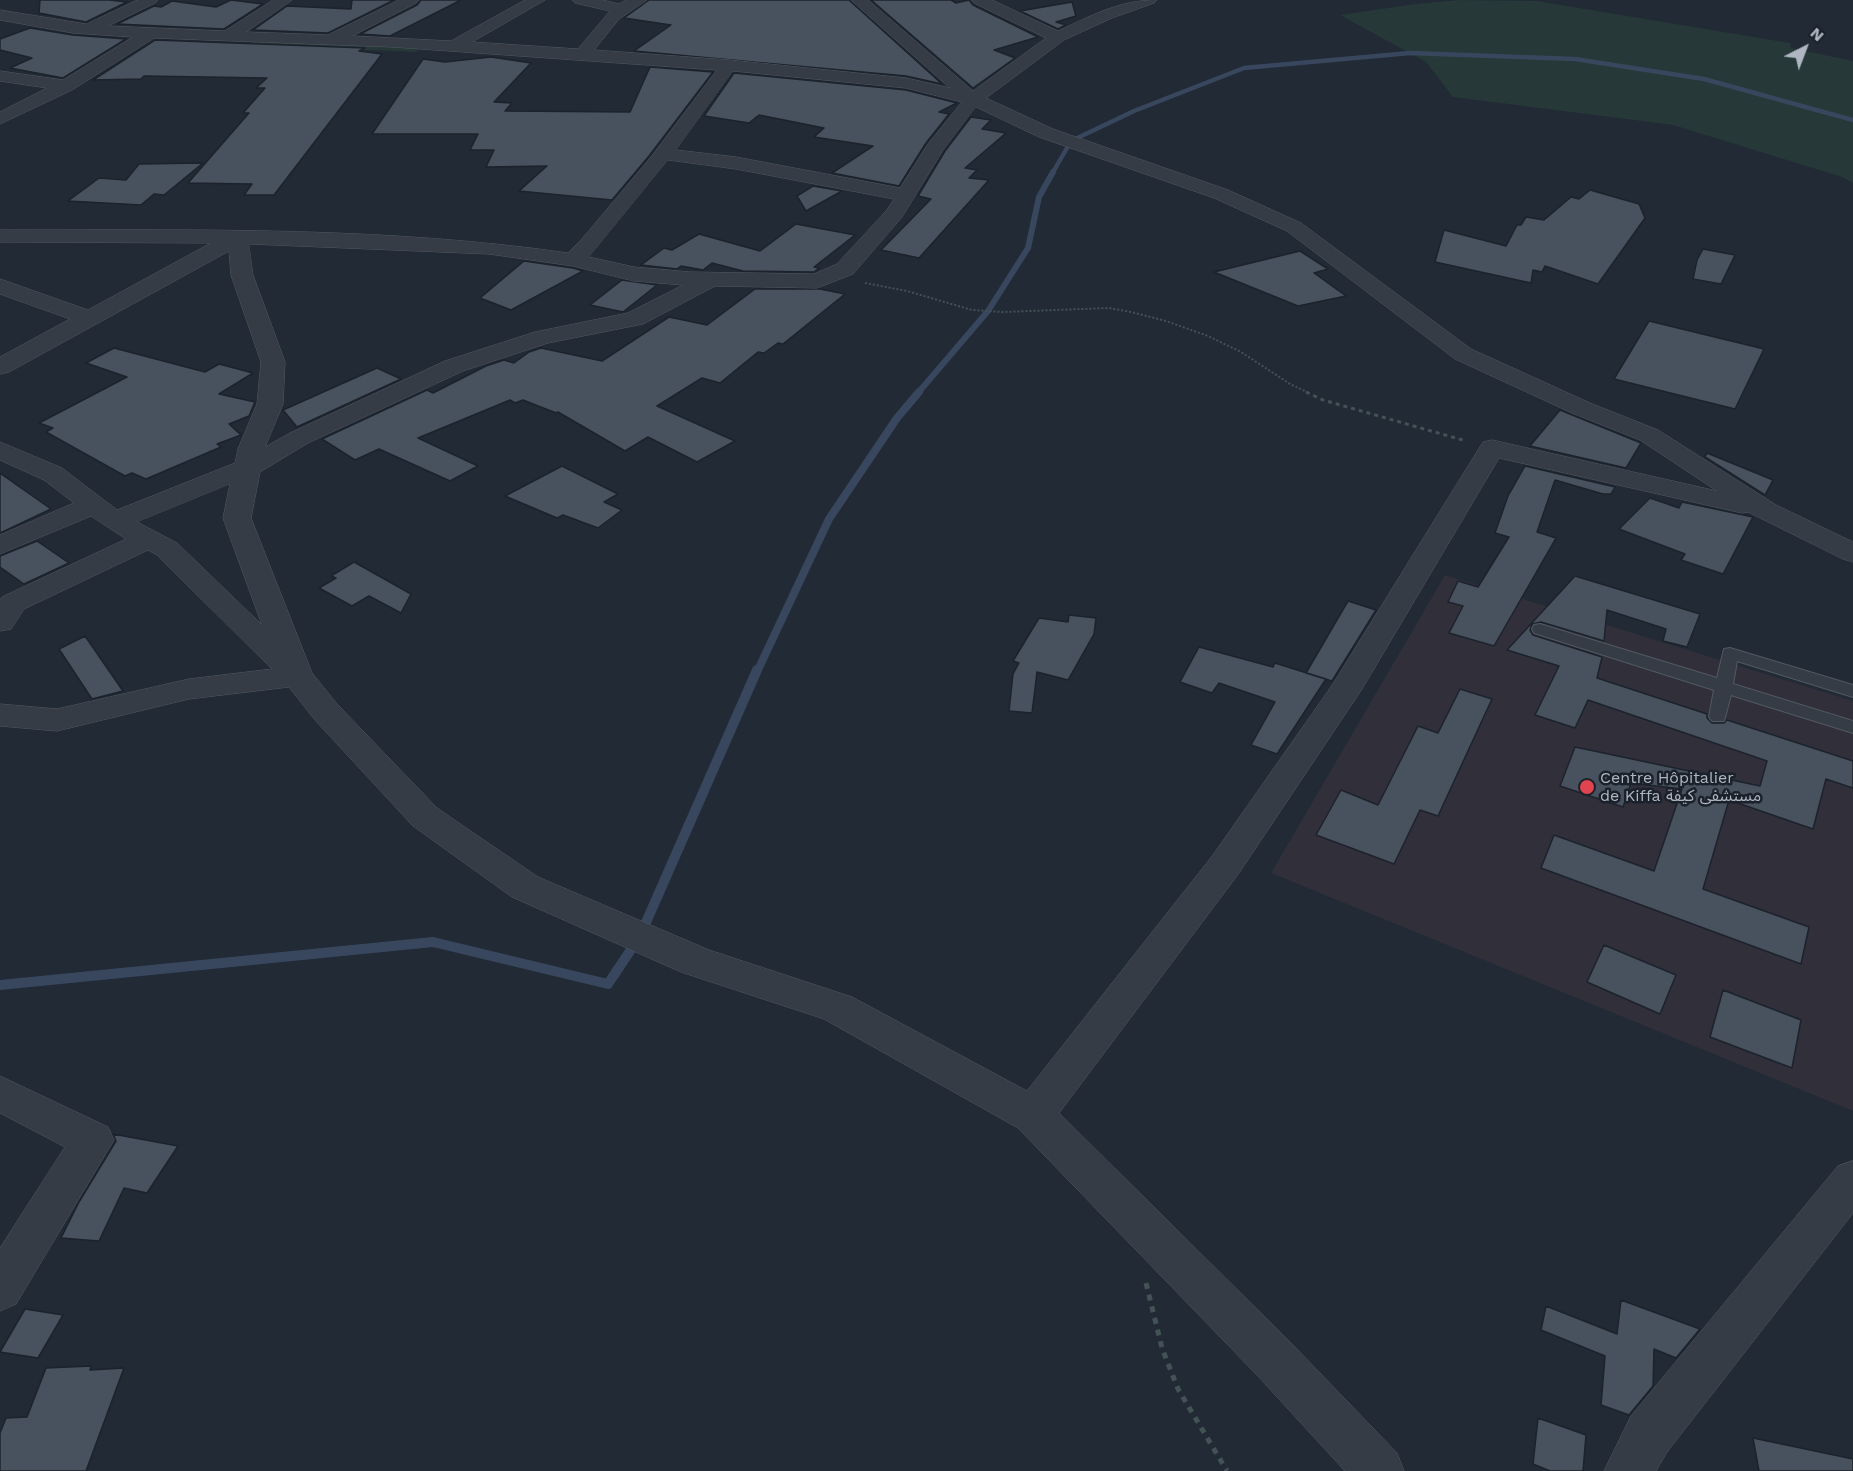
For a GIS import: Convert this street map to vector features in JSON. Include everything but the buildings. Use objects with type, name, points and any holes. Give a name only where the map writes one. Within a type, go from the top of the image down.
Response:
[{"type":"street","points":[[87,30],[150,0]]},
{"type":"street","points":[[230,35],[284,0]]},
{"type":"street","points":[[332,39],[411,0]]},
{"type":"street","points":[[454,46],[497,20],[537,0]]},
{"type":"street","points":[[580,0],[622,9]]},
{"type":"street","points":[[583,55],[604,23],[622,9],[639,0]]},
{"type":"street","points":[[859,0],[973,99]]},
{"type":"street","points":[[979,0],[1058,37]]},
{"type":"street","points":[[0,236],[238,237],[489,248],[573,260],[634,274],[710,280],[817,281],[845,269],[895,213],[935,148],[973,99],[1058,37],[1106,15],[1149,0]]},
{"type":"street","points":[[0,14],[30,3]]},
{"type":"street","points":[[0,14],[87,30],[332,39],[729,66],[906,83],[973,99],[1046,133],[1221,194],[1294,227],[1463,354],[1581,408],[1649,435],[1766,511],[1853,553]]},
{"type":"street","points":[[0,119],[66,86],[151,33]]},
{"type":"street","points":[[573,260],[589,245],[664,154],[729,66]]},
{"type":"street","points":[[0,76],[66,86]]},
{"type":"street","points":[[664,154],[736,163],[906,195]]},
{"type":"street","points":[[0,367],[238,237]]},
{"type":"street","points":[[238,237],[242,276],[273,362],[270,404],[251,449],[237,518],[297,676]]},
{"type":"street","points":[[0,545],[247,468],[299,438],[453,366],[543,336],[635,319],[710,280]]},
{"type":"street","points":[[0,285],[89,318]]},
{"type":"street","points":[[1033,1115],[1226,864],[1346,689],[1492,448],[1766,511]]},
{"type":"street","points":[[2,452],[53,474],[104,513],[166,549],[297,676],[326,712],[425,817],[525,887],[695,961],[838,1008],[1033,1115],[1274,1359],[1379,1471]]},
{"type":"street","points":[[4,605],[149,539]]},
{"type":"street","points":[[0,715],[57,720],[189,689],[297,676]]},
{"type":"street","points":[[0,1093],[93,1140],[0,1289]]},
{"type":"street","points":[[1629,1471],[1649,1434],[1853,1180]]},
{"type":"lane","points":[[1540,629],[1853,727]]},
{"type":"lane","points":[[1718,717],[1730,652],[1853,691]]},
{"type":"path","points":[[817,281],[878,284],[972,310],[1035,312],[1109,308],[1131,312],[1166,321],[1208,336],[1241,352],[1290,384],[1323,400],[1492,448]]},
{"type":"path","points":[[1143,1227],[1146,1281],[1162,1348],[1178,1389],[1227,1471]]},
{"type":"shaded area","points":[[1459,0],[1537,1],[1790,43],[1791,48],[1853,61],[1853,183],[1842,177],[1673,125],[1453,97],[1426,62],[1340,15]]},
{"type":"shaded area","points":[[253,39],[420,48],[416,52],[251,45]]},
{"type":"shaded area","name":"Centre Hôpitalier de Kiffa مستشفى كيفة","points":[[1445,575],[1853,701],[1853,1111],[1271,873]]},
{"type":"waterway","points":[[1052,174],[1071,141],[1134,111],[1244,68],[1410,53],[1575,59],[1704,79],[1853,120]]},
{"type":"waterway","points":[[918,393],[988,311],[1028,248],[1039,197],[1053,172]]},
{"type":"waterway","points":[[757,672],[829,519],[897,418],[919,392]]},
{"type":"waterway","points":[[0,985],[433,942],[608,984],[640,936],[757,670]]},
{"type":"place","name":"Centre Hôpitalier de Kiffa مستشفى كيفة","points":[[1587,787]]}]
